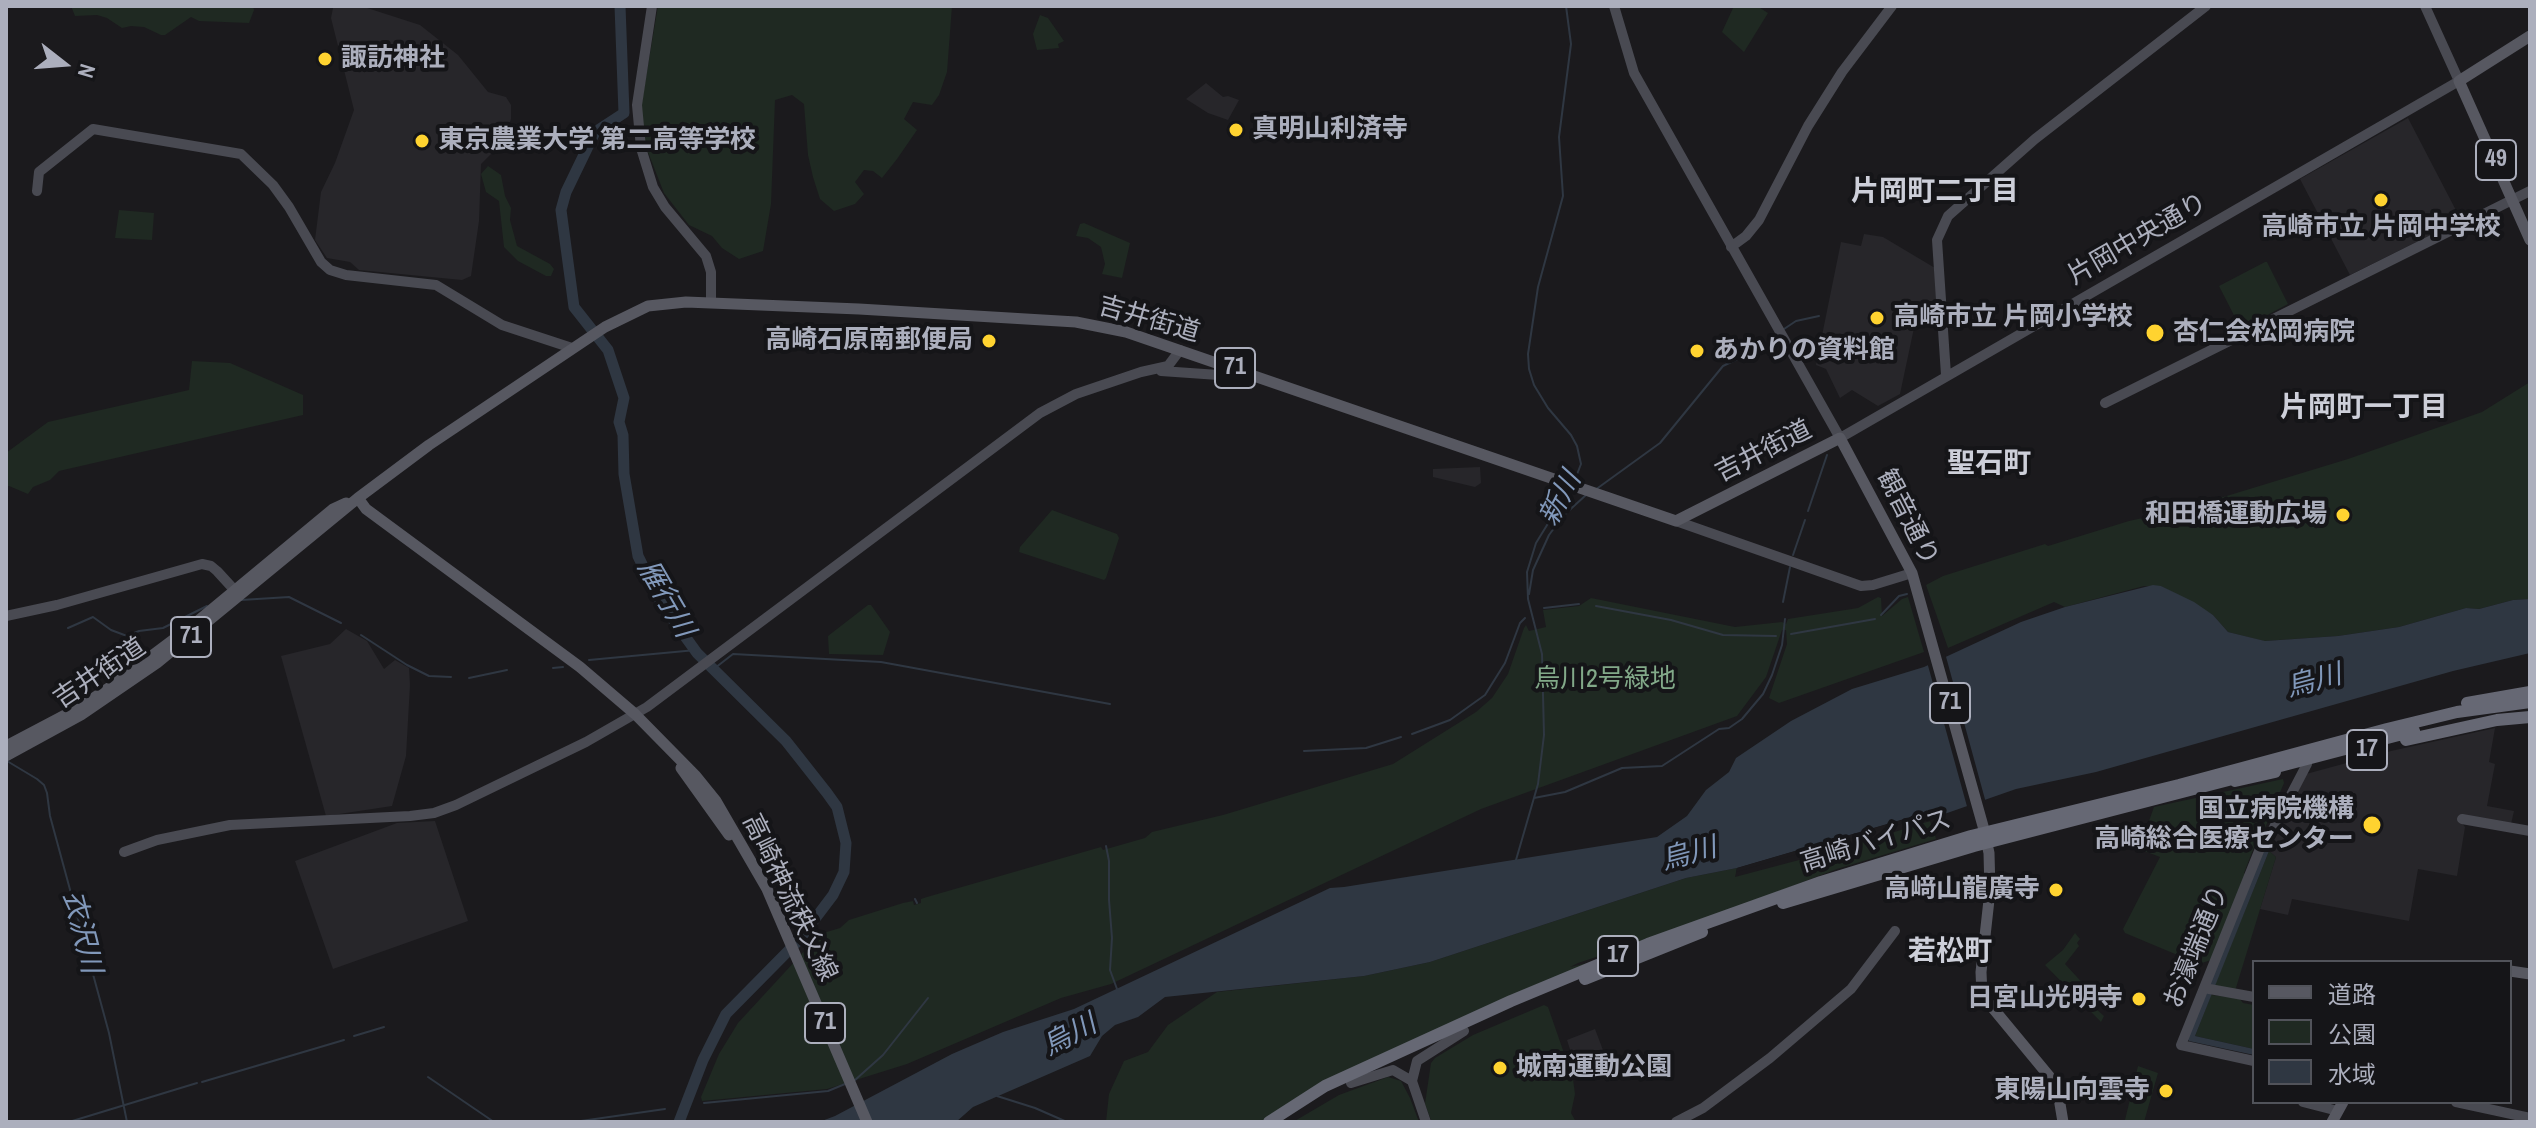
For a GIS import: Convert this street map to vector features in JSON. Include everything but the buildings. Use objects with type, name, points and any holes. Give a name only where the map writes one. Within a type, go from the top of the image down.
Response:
[{"type":"highway","name":"17","points":[[2387,729],[2484,698],[2530,692]]},
{"type":"highway","name":"高崎バイパス","points":[[1269,1122],[1325,1086],[1511,1001],[1648,944],[1821,882],[1984,834],[2387,729],[2457,712],[2530,702]]},
{"type":"highway","name":"高崎バイパス","points":[[1283,1122],[1351,1083],[1464,1031],[1714,926],[1882,873],[1984,834],[2204,787],[2417,730],[2485,715],[2530,710]]},
{"type":"highway","name":"17","points":[[2204,787],[2497,720],[2530,717]]},
{"type":"highway","points":[[1783,910],[1860,885],[1882,873]]},
{"type":"main road","points":[[2459,81],[2530,36]]},
{"type":"main road","name":"49","points":[[2459,81],[2530,240]]},
{"type":"main road","name":"吉井街道","points":[[7,752],[81,715],[118,691],[188,639],[237,593],[429,445],[572,348],[620,318],[648,306],[711,303],[1076,322],[1126,332],[1676,521],[1840,438]]},
{"type":"main road","name":"観音通り","points":[[1840,438],[1906,557],[1984,834],[1990,891],[1981,972],[1982,995],[2049,1076],[2059,1098],[2063,1122]]},
{"type":"main road","name":"高崎神流秩父線","points":[[358,498],[366,509],[580,667],[635,714],[716,801],[756,869],[859,1122]]},
{"type":"main road","name":"高崎神流秩父線","points":[[779,925],[867,1122]]},
{"type":"main road","points":[[2332,1122],[2341,1106]]},
{"type":"street","points":[[652,6],[637,105],[641,148],[653,187],[665,207],[706,256],[711,272],[711,303]]},
{"type":"street","name":"観音通り","points":[[1614,6],[1634,73],[1840,438]]},
{"type":"street","points":[[1731,247],[1746,236],[1759,220],[1808,126],[1842,72],[1892,6]]},
{"type":"street","points":[[1946,375],[1937,240],[1948,216],[2035,139],[2206,6]]},
{"type":"street","points":[[2425,6],[2459,81]]},
{"type":"street","name":"片岡中央通り","points":[[1840,438],[2459,81]]},
{"type":"street","points":[[37,191],[39,172],[93,129],[241,154],[273,185],[321,262],[330,270],[346,275],[436,285],[502,325],[572,348]]},
{"type":"street","points":[[2105,403],[2530,191]]},
{"type":"street","points":[[1157,370],[1168,366],[1180,350]]},
{"type":"street","points":[[124,852],[157,840],[230,825],[434,813],[586,742],[649,706],[1040,413],[1098,386],[1141,372],[1157,370],[1233,376],[1251,373]]},
{"type":"street","points":[[1676,521],[1861,586],[1913,577]]},
{"type":"street","points":[[6,616],[57,605],[202,564],[211,566],[237,593]]},
{"type":"street","name":"お濠端通り","points":[[2252,1061],[2181,1045],[2209,988],[2261,846],[2307,764]]},
{"type":"street","points":[[2287,768],[2295,779],[2288,800]]},
{"type":"street","points":[[2462,819],[2530,831]]},
{"type":"street","points":[[1676,1122],[1703,1108],[1770,1058],[1851,989],[1895,931]]},
{"type":"street","points":[[2209,988],[2252,997]]},
{"type":"street","points":[[1426,1122],[1412,1081],[1415,1067],[1420,1058],[1464,1031]]},
{"type":"street","points":[[1351,1083],[1393,1070],[1412,1081]]},
{"type":"street","points":[[2465,1104],[2530,1118]]},
{"type":"shaded area","name":"東京農業大学 第二高等学校","points":[[361,6],[420,25],[458,55],[488,92],[506,97],[511,105],[507,131],[481,164],[479,221],[471,276],[462,280],[359,270],[350,262],[327,258],[315,240],[321,192],[354,110],[331,18],[333,8]]},
{"type":"shaded area","points":[[1206,83],[1223,97],[1239,100],[1228,120],[1208,113],[1186,99]]},
{"type":"shaded area","name":"高崎市立 片岡中学校","points":[[2408,118],[2461,220],[2350,275],[2300,179]]},
{"type":"shaded area","name":"高崎市立 片岡小学校","points":[[1864,234],[1883,237],[1935,268],[1937,310],[1927,310],[1925,327],[1914,328],[1900,394],[1878,406],[1852,390],[1840,398],[1826,369],[1816,365],[1841,242],[1861,246]]},
{"type":"shaded area","points":[[1480,467],[1481,483],[1475,487],[1433,477],[1433,469]]},
{"type":"shaded area","points":[[346,629],[367,641],[384,669],[395,660],[409,668],[406,756],[392,806],[326,816],[281,656],[330,644]]},
{"type":"shaded area","name":"国立病院機構 高崎総合医療センター","points":[[2495,728],[2489,762],[2495,764],[2487,806],[2514,811],[2511,824],[2462,823],[2465,827],[2457,876],[2418,869],[2409,921],[2292,899],[2288,915],[2260,909],[2276,857],[2269,851],[2306,774]]},
{"type":"shaded area","points":[[435,821],[468,921],[333,969],[295,861],[397,823]]},
{"type":"shaded area","points":[[1595,1029],[1606,1058],[1579,1070],[1567,1040]]},
{"type":"green space","points":[[71,6],[253,6],[254,10],[249,23],[199,21],[191,17],[161,35],[144,27],[122,28],[97,15],[75,16]]},
{"type":"green space","points":[[658,6],[952,6],[947,72],[932,105],[913,102],[904,119],[917,130],[882,178],[873,171],[864,170],[855,182],[864,194],[855,204],[834,211],[820,199],[813,177],[804,104],[792,95],[775,100],[771,204],[763,251],[739,259],[722,248],[712,236],[689,225],[664,193],[648,152],[642,131],[641,107]]},
{"type":"green space","points":[[1734,6],[1757,6],[1768,13],[1744,52],[1722,32]]},
{"type":"green space","points":[[1040,15],[1048,18],[1064,41],[1058,44],[1059,48],[1037,50],[1033,34]]},
{"type":"green space","points":[[488,166],[501,175],[511,208],[510,220],[517,246],[550,264],[554,269],[551,276],[518,261],[504,247],[499,201],[486,192],[481,174]]},
{"type":"green space","points":[[119,210],[154,213],[152,240],[115,238]]},
{"type":"green space","points":[[1080,224],[1130,243],[1122,278],[1102,274],[1105,264],[1101,247],[1088,238],[1076,236]]},
{"type":"green space","points":[[2265,262],[2288,304],[2241,329],[2219,286]]},
{"type":"green space","points":[[192,361],[230,363],[303,395],[303,415],[59,471],[50,480],[33,487],[28,494],[6,487],[6,453],[48,422],[189,390]]},
{"type":"green space","name":"和田橋運動広場","points":[[2530,382],[2530,599],[2479,609],[2466,608],[2399,627],[2338,636],[2264,641],[2228,632],[2213,615],[2161,586],[2144,586],[2065,607],[2054,602],[1948,648],[1926,585],[1943,576],[2045,544],[2048,546],[2129,521],[2184,509],[2348,459],[2482,412]]},
{"type":"green space","points":[[1052,510],[1117,534],[1119,538],[1104,580],[1019,552]]},
{"type":"green space","name":"烏川2号緑地","points":[[1908,597],[1924,652],[1779,703],[1769,698],[1787,644],[1786,630],[1782,630],[1766,677],[1737,716],[1481,809],[1111,984],[1061,998],[907,1064],[827,1089],[702,1101],[719,1054],[738,1023],[820,934],[840,928],[849,920],[903,903],[913,901],[914,905],[927,897],[1101,847],[1103,850],[1145,838],[1152,832],[1223,815],[1393,764],[1476,712],[1492,698],[1508,674],[1526,625],[1529,631],[1546,627],[1543,610],[1579,606],[1591,598],[1735,627],[1786,624],[1788,619],[1858,608],[1881,598],[1882,616]]},
{"type":"green space","points":[[868,605],[890,632],[883,655],[829,654],[828,636]]},
{"type":"green space","points":[[2283,779],[2284,783],[2265,828],[2259,834],[2244,873],[2246,875],[2211,960],[2199,964],[2125,933],[2123,929],[2160,857],[2139,849],[2154,807]]},
{"type":"green space","points":[[1930,821],[1932,827],[1927,829],[1928,835],[1935,835],[1936,839],[1837,869],[1615,954],[1578,963],[1570,967],[1597,961],[1280,1109],[1261,1122],[1106,1122],[1109,1094],[1124,1061],[1148,1052],[1168,1025],[1217,992],[1364,976],[1430,962],[1686,878],[1737,868],[1735,877]]},
{"type":"green space","points":[[2269,851],[2276,857],[2235,991],[2214,987]]},
{"type":"green space","points":[[2075,933],[2080,939],[2077,943],[2079,946],[2065,964],[2099,1001],[2095,1008],[2104,1016],[2101,1022],[2045,965],[2063,950]]},
{"type":"green space","points":[[2211,995],[2239,998],[2243,1003],[2252,1005],[2252,1049],[2195,1036]]},
{"type":"green space","name":"城南運動公園","points":[[1544,1005],[1548,1007],[1573,1079],[1575,1094],[1571,1113],[1576,1122],[1425,1122],[1431,1120],[1425,1104],[1431,1063],[1435,1058],[1473,1035]]},
{"type":"green space","points":[[2138,1066],[2158,1073],[2144,1122],[2130,1122],[2125,1120]]},
{"type":"green space","points":[[1388,1077],[1401,1081],[1419,1122],[1293,1122],[1339,1095]]},
{"type":"water","name":"烏川","points":[[2153,585],[2194,602],[2213,615],[2228,632],[2265,641],[2338,636],[2399,627],[2466,608],[2479,609],[2530,599],[2530,653],[2453,671],[2096,772],[2016,789],[1930,819],[1928,812],[1737,868],[1686,878],[1430,962],[1364,976],[1165,997],[1138,1017],[1115,1025],[1102,1036],[1090,1056],[973,1107],[956,1122],[819,1122],[952,1054],[1003,1032],[1074,1009],[1330,888],[1657,837],[1687,816],[1706,790],[1729,772],[1736,758],[1791,721],[1852,689],[1924,667],[2021,622],[2065,607]]},
{"type":"water","points":[[2264,849],[2269,851],[2195,1036],[2252,1049],[2252,1055],[2189,1041],[2187,1038]]},
{"type":"pier","points":[[1945,653],[1986,803],[1968,810],[1927,662]]},
{"type":"pier","points":[[1929,812],[1930,821],[1927,822],[1925,817],[1736,872],[1737,868]]},
{"type":"waterway","name":"雁行川","points":[[620,6],[624,113],[595,132],[566,192],[561,210],[574,307],[608,350],[624,398],[619,422],[638,556],[661,603],[697,653],[786,741],[827,793],[837,807],[846,843],[844,872],[833,895],[799,940],[726,1014],[703,1060],[679,1122]]},
{"type":"waterway","name":"新川","points":[[1566,6],[1571,44],[1559,137],[1563,196],[1538,287],[1528,354],[1534,385],[1577,446],[1581,464],[1574,482]]},
{"type":"waterway","points":[[1784,329],[1796,321],[1819,316]]},
{"type":"waterway","points":[[1595,490],[1660,443],[1723,366],[1771,343],[1777,337]]},
{"type":"waterway","points":[[1808,511],[1827,455]]},
{"type":"waterway","name":"新川","points":[[1516,860],[1538,784],[1544,735],[1542,654],[1528,599],[1527,572],[1536,543],[1568,491]]},
{"type":"waterway","points":[[1529,594],[1533,570],[1549,535],[1563,516],[1586,495]]},
{"type":"waterway","points":[[1793,555],[1805,520]]},
{"type":"waterway","points":[[1783,602],[1790,567]]},
{"type":"waterway","points":[[1881,615],[1899,596],[1907,594]]},
{"type":"waterway","points":[[241,600],[289,597],[341,623]]},
{"type":"waterway","points":[[1544,608],[1579,604]]},
{"type":"waterway","points":[[68,628],[93,617],[111,630],[127,636],[163,628],[207,606]]},
{"type":"waterway","points":[[1596,606],[1671,620],[1723,635],[1776,636]]},
{"type":"waterway","points":[[1412,734],[1450,720],[1485,695],[1505,663],[1520,623],[1525,618]]},
{"type":"waterway","points":[[1534,798],[1565,792],[1622,768],[1662,766],[1719,729],[1729,728],[1742,719],[1763,694],[1772,675],[1782,645],[1785,619]]},
{"type":"waterway","points":[[1791,634],[1875,619]]},
{"type":"waterway","points":[[361,635],[429,676],[451,677]]},
{"type":"waterway","points":[[589,660],[696,650]]},
{"type":"waterway","points":[[715,668],[733,654],[881,662],[1110,704]]},
{"type":"waterway","points":[[553,668],[563,667]]},
{"type":"waterway","points":[[469,678],[507,670]]},
{"type":"waterway","points":[[1304,751],[1366,748],[1401,737]]},
{"type":"waterway","name":"衣沢川","points":[[7,761],[37,779],[47,793],[50,816],[109,1033],[127,1122]]},
{"type":"waterway","points":[[1106,846],[1112,938],[1110,970],[1117,989]]},
{"type":"waterway","points":[[915,899],[917,903]]},
{"type":"waterway","points":[[855,1080],[883,1055],[928,998]]},
{"type":"waterway","points":[[354,1036],[384,1027]]},
{"type":"waterway","points":[[202,1082],[344,1040]]},
{"type":"waterway","points":[[428,1077],[494,1122]]},
{"type":"waterway","points":[[69,1122],[197,1083]]},
{"type":"waterway","points":[[704,1103],[828,1091],[845,1084]]},
{"type":"waterway","points":[[997,1096],[1067,1122]]},
{"type":"waterway","points":[[574,1122],[665,1109]]},
{"type":"place","name":"諏訪神社","points":[[325,59]]},
{"type":"place","name":"真明山利済寺","points":[[1236,130]]},
{"type":"place","name":"東京農業大学 第二高等学校","points":[[422,141]]},
{"type":"place","name":"高崎市立 片岡中学校","points":[[2381,200]]},
{"type":"place","name":"高崎市立 片岡小学校","points":[[1877,318]]},
{"type":"place","name":"杏仁会松岡病院","points":[[2155,333]]},
{"type":"place","name":"高崎石原南郵便局","points":[[989,341]]},
{"type":"place","name":"あかりの資料館","points":[[1697,351]]},
{"type":"place","name":"和田橋運動広場","points":[[2343,515]]},
{"type":"place","name":"国立病院機構 高崎総合医療センター","points":[[2372,825]]},
{"type":"place","name":"高﨑山龍廣寺","points":[[2056,890]]},
{"type":"place","name":"日宮山光明寺","points":[[2139,999]]},
{"type":"place","name":"城南運動公園","points":[[1500,1068]]},
{"type":"place","name":"東陽山向雲寺","points":[[2166,1091]]},
{"type":"district","name":"片岡町二丁目","points":[[1935,192]]},
{"type":"district","name":"片岡町一丁目","points":[[2364,408]]},
{"type":"district","name":"聖石町","points":[[1989,464]]},
{"type":"district","name":"若松町","points":[[1950,952]]}]
